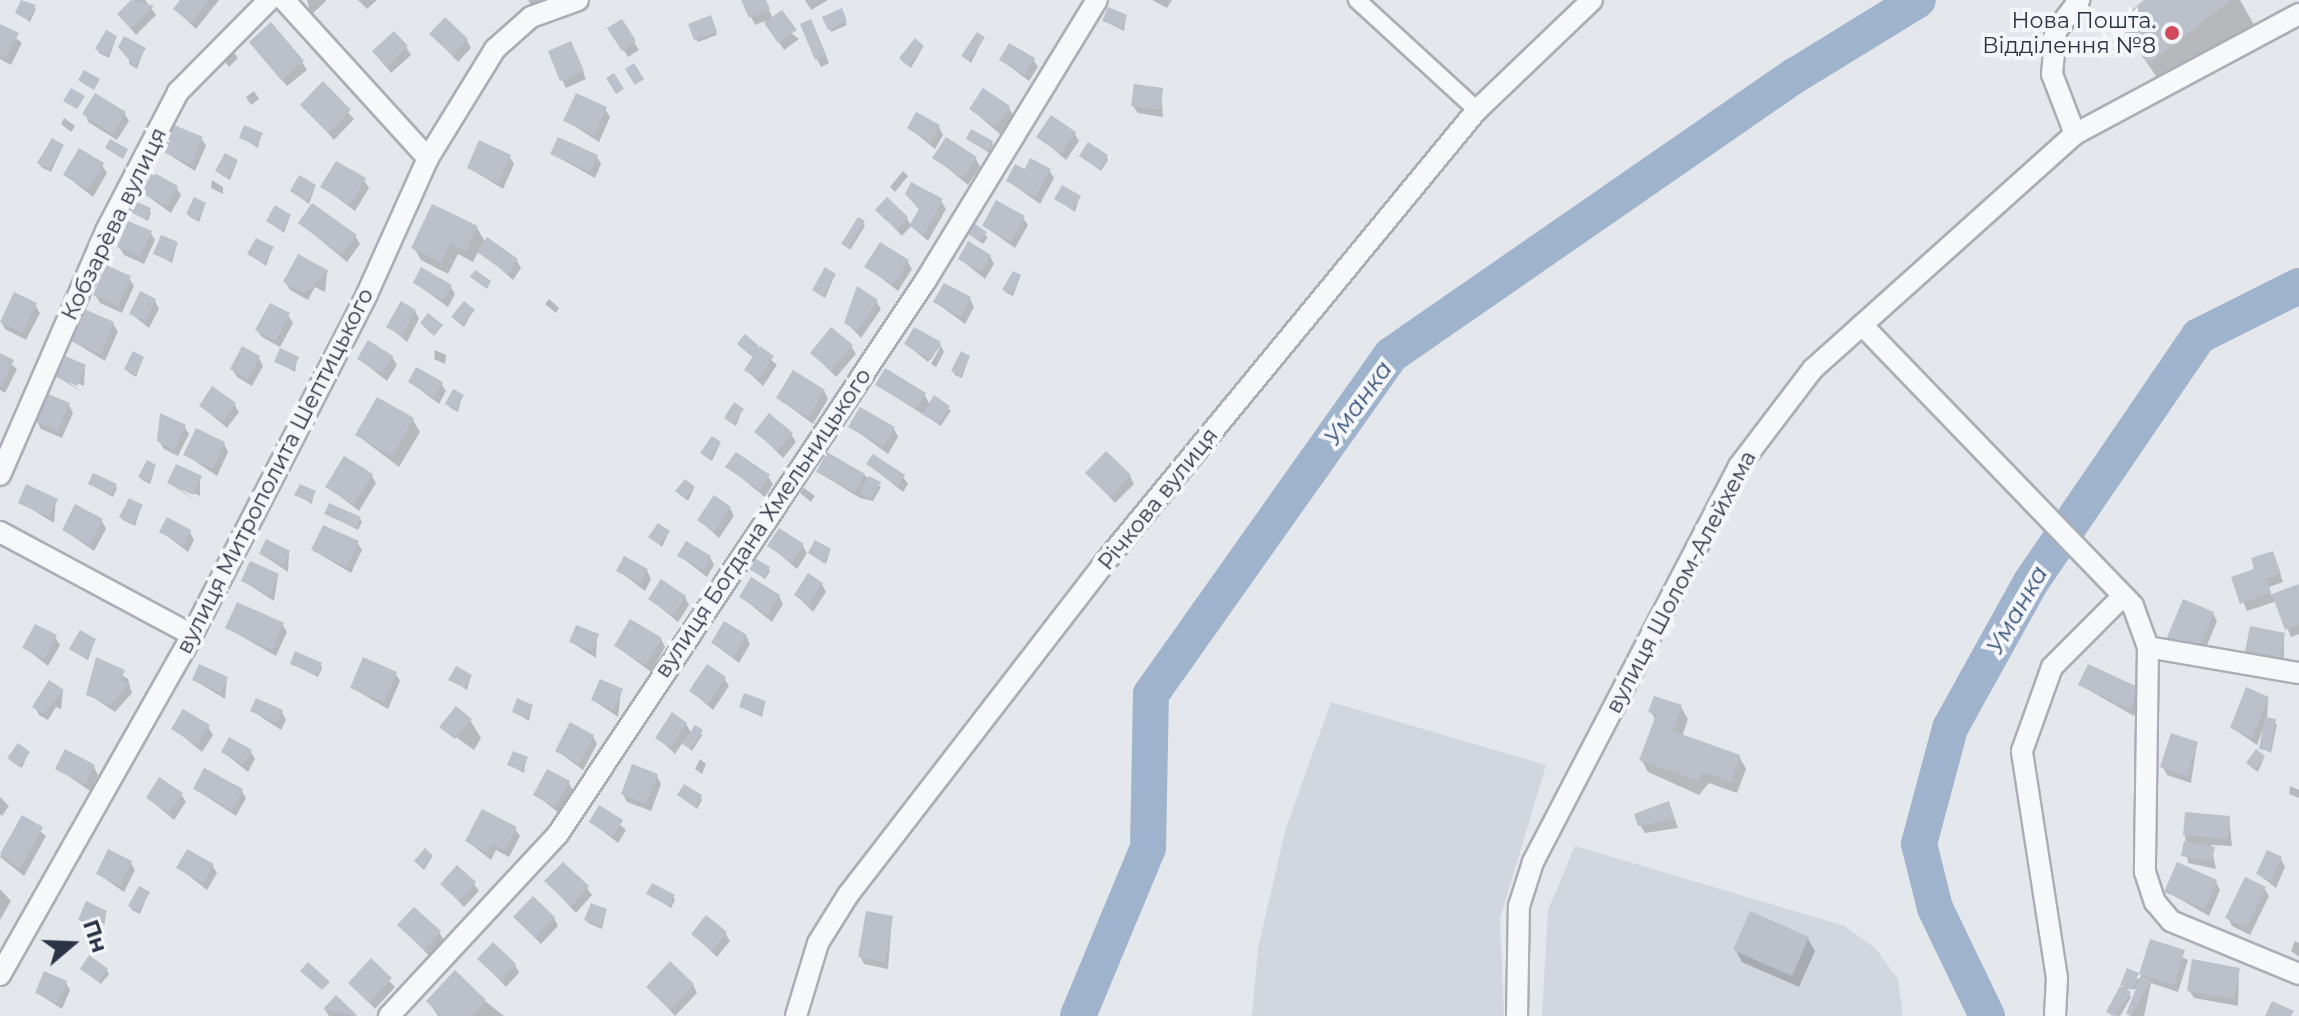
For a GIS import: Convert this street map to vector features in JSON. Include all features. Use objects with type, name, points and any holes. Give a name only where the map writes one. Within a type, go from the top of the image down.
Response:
[{"type":"street","name":"Кобзарèва вулиця","points":[[0,475],[106,231],[178,92],[269,0]]},
{"type":"street","points":[[284,0],[428,158]]},
{"type":"street","name":"вулиця Митрополита Шептицького","points":[[0,975],[192,635],[367,294],[428,158],[495,49],[531,17],[578,0]]},
{"type":"street","name":"вулиця Богдана Хмельницького","points":[[389,1016],[558,834],[926,280],[1097,0]]},
{"type":"street","points":[[1357,0],[1477,110]]},
{"type":"street","name":"Річкова вулиця","points":[[796,1016],[818,943],[848,895],[1105,562],[1477,110],[1592,0]]},
{"type":"street","points":[[2075,134],[2052,74],[2056,31],[2079,0]]},
{"type":"street","name":"вулиця Шолом-Алейхема","points":[[1517,1016],[1519,906],[1533,862],[1739,466],[1813,369],[2075,134],[2299,14]]},
{"type":"street","points":[[1862,325],[2042,520],[2123,596],[2148,647],[2145,872],[2155,902],[2171,921],[2299,974]]},
{"type":"street","points":[[0,532],[192,635]]},
{"type":"street","points":[[2055,1016],[2057,978],[2022,751],[2052,667],[2123,596]]},
{"type":"street","points":[[2148,647],[2299,673]]},
{"type":"shaded area","points":[[1331,702],[1546,765],[1500,919],[1504,1016],[1252,1016],[1258,948],[1286,828]]},
{"type":"shaded area","points":[[1575,846],[1845,926],[1876,949],[1898,979],[1903,1016],[1542,1016],[1548,910]]},
{"type":"building","points":[[21,0],[36,5],[28,20],[15,13]]},
{"type":"building","points":[[131,0],[154,6],[131,29],[117,14]]},
{"type":"building","points":[[180,0],[209,0],[191,23],[173,9]]},
{"type":"building","points":[[741,0],[766,0],[770,9],[749,18]]},
{"type":"building","points":[[2144,0],[2231,0],[2149,63],[2117,22]]},
{"type":"building","points":[[1108,7],[1127,15],[1122,28],[1102,21]]},
{"type":"building","points":[[842,8],[847,21],[828,30],[822,17]]},
{"type":"building","points":[[782,10],[797,30],[778,43],[764,23]]},
{"type":"building","points":[[711,15],[717,32],[694,40],[688,24]]},
{"type":"building","points":[[445,17],[468,39],[453,56],[429,34]]},
{"type":"building","points":[[622,19],[636,41],[622,51],[607,28]]},
{"type":"building","points":[[811,19],[826,55],[815,60],[800,24]]},
{"type":"building","points":[[271,22],[304,61],[281,80],[249,42]]},
{"type":"building","points":[[0,24],[19,33],[6,58],[0,55]]},
{"type":"building","points":[[106,30],[117,36],[107,56],[95,49]]},
{"type":"building","points":[[394,31],[408,46],[386,67],[372,51]]},
{"type":"building","points":[[977,32],[985,37],[969,61],[961,56]]},
{"type":"building","points":[[124,36],[146,48],[135,67],[118,47]]},
{"type":"building","points":[[915,38],[924,46],[908,66],[899,58]]},
{"type":"building","points":[[571,41],[584,71],[560,81],[548,51]]},
{"type":"building","points":[[1009,43],[1035,58],[1025,75],[999,60]]},
{"type":"building","points":[[634,63],[644,79],[635,85],[625,69]]},
{"type":"building","points":[[84,70],[100,79],[94,90],[78,80]]},
{"type":"building","points":[[614,73],[624,89],[616,94],[606,78]]},
{"type":"building","points":[[323,81],[351,110],[328,133],[300,105]]},
{"type":"building","points":[[1134,84],[1163,88],[1160,110],[1131,106]]},
{"type":"building","points":[[71,88],[85,96],[77,109],[63,101]]},
{"type":"building","points":[[983,88],[1010,106],[996,127],[969,109]]},
{"type":"building","points":[[95,93],[126,112],[113,134],[82,114]]},
{"type":"building","points":[[576,93],[607,107],[594,135],[563,121]]},
{"type":"building","points":[[916,112],[940,125],[930,142],[907,128]]},
{"type":"building","points":[[1051,115],[1076,132],[1061,154],[1036,137]]},
{"type":"building","points":[[174,125],[203,137],[191,164],[163,152]]},
{"type":"building","points":[[244,125],[263,133],[257,146],[239,138]]},
{"type":"building","points":[[971,129],[993,141],[987,151],[966,139]]},
{"type":"building","points":[[558,137],[598,155],[590,172],[550,154]]},
{"type":"building","points":[[946,137],[977,157],[963,178],[932,158]]},
{"type":"building","points":[[52,138],[64,145],[49,170],[37,163]]},
{"type":"building","points":[[110,139],[128,149],[123,159],[105,148]]},
{"type":"building","points":[[479,140],[511,155],[498,183],[467,168]]},
{"type":"building","points":[[1088,142],[1108,155],[1099,169],[1079,156]]},
{"type":"building","points":[[79,148],[104,163],[88,190],[63,175]]},
{"type":"building","points":[[225,153],[238,160],[228,178],[215,171]]},
{"type":"building","points":[[1030,158],[1051,169],[1035,197],[1006,181],[1015,164],[1025,169]]},
{"type":"building","points":[[336,161],[366,178],[350,205],[320,187]]},
{"type":"building","points":[[151,171],[178,186],[167,206],[140,192]]},
{"type":"building","points":[[299,175],[316,185],[307,202],[290,191]]},
{"type":"building","points":[[911,182],[943,199],[924,235],[909,226],[919,209],[905,194]]},
{"type":"building","points":[[1062,185],[1081,196],[1073,210],[1054,199]]},
{"type":"building","points":[[194,197],[206,203],[197,220],[186,214]]},
{"type":"building","points":[[887,197],[908,217],[897,230],[875,210]]},
{"type":"building","points":[[130,199],[151,208],[146,219],[125,210]]},
{"type":"building","points":[[996,200],[1025,216],[1011,242],[982,226]]},
{"type":"building","points":[[312,203],[357,235],[342,255],[298,223]]},
{"type":"building","points":[[432,204],[478,226],[466,251],[451,243],[441,263],[411,248]]},
{"type":"building","points":[[275,205],[291,215],[282,231],[266,221]]},
{"type":"building","points":[[858,217],[865,221],[848,248],[841,244]]},
{"type":"building","points":[[128,221],[152,231],[140,257],[117,247]]},
{"type":"building","points":[[975,224],[987,232],[980,242],[968,234]]},
{"type":"building","points":[[161,235],[178,242],[170,261],[153,254]]},
{"type":"building","points":[[487,237],[518,259],[508,274],[477,252]]},
{"type":"building","points":[[256,238],[274,247],[264,264],[247,254]]},
{"type":"building","points":[[968,241],[991,255],[981,272],[958,259]]},
{"type":"building","points":[[880,242],[909,260],[893,285],[864,267]]},
{"type":"building","points":[[298,254],[329,271],[304,293],[283,282]]},
{"type":"building","points":[[106,265],[131,276],[118,306],[93,295]]},
{"type":"building","points":[[421,267],[452,285],[443,300],[413,283]]},
{"type":"building","points":[[825,267],[836,274],[823,296],[812,290]]},
{"type":"building","points":[[475,270],[491,281],[487,289],[470,277]]},
{"type":"building","points":[[1013,271],[1021,275],[1011,294],[1002,290]]},
{"type":"building","points":[[944,283],[971,297],[961,317],[933,302]]},
{"type":"building","points":[[857,286],[878,300],[857,331],[844,323]]},
{"type":"building","points":[[140,291],[156,299],[145,321],[129,314]]},
{"type":"building","points":[[14,292],[37,303],[22,333],[0,322]]},
{"type":"building","points":[[401,301],[416,310],[402,336],[386,327]]},
{"type":"building","points":[[464,301],[475,310],[462,325],[451,317]]},
{"type":"building","points":[[270,303],[290,313],[275,341],[255,330]]},
{"type":"building","points":[[84,309],[114,322],[101,354],[70,341]]},
{"type":"building","points":[[428,313],[443,325],[434,336],[420,323]]},
{"type":"building","points":[[831,327],[853,345],[831,371],[810,353]]},
{"type":"building","points":[[914,327],[941,342],[931,360],[904,344]]},
{"type":"building","points":[[745,334],[759,346],[751,356],[737,344]]},
{"type":"building","points":[[368,340],[393,356],[382,374],[357,359]]},
{"type":"building","points":[[242,346],[260,356],[248,379],[230,369]]},
{"type":"building","points":[[760,346],[774,356],[758,379],[744,370]]},
{"type":"building","points":[[280,348],[299,357],[293,370],[274,362]]},
{"type":"building","points":[[133,351],[144,357],[135,375],[124,369]]},
{"type":"building","points":[[961,351],[970,356],[960,376],[951,371]]},
{"type":"building","points":[[0,353],[14,360],[0,387]]},
{"type":"building","points":[[61,354],[86,365],[77,386],[52,375]]},
{"type":"building","points":[[416,367],[443,382],[434,397],[408,382]]},
{"type":"building","points":[[885,368],[926,393],[916,409],[875,385]]},
{"type":"building","points":[[793,370],[825,390],[808,418],[776,398]]},
{"type":"building","points":[[212,386],[236,403],[223,422],[199,406]]},
{"type":"building","points":[[453,389],[464,395],[456,410],[445,404]]},
{"type":"building","points":[[41,391],[70,403],[58,431],[35,421]]},
{"type":"building","points":[[934,395],[950,406],[939,424],[922,414]]},
{"type":"building","points":[[377,397],[414,418],[392,456],[355,435]]},
{"type":"building","points":[[734,402],[744,409],[734,424],[724,418]]},
{"type":"building","points":[[860,407],[895,427],[883,447],[848,427]]},
{"type":"building","points":[[160,413],[186,425],[174,450],[157,441]]},
{"type":"building","points":[[769,413],[793,433],[778,451],[754,432]]},
{"type":"building","points":[[196,428],[225,442],[213,469],[183,455]]},
{"type":"building","points":[[712,436],[721,442],[710,459],[700,453]]},
{"type":"building","points":[[1106,451],[1131,475],[1110,497],[1085,473]]},
{"type":"building","points":[[736,452],[770,475],[760,490],[725,467]]},
{"type":"building","points":[[827,452],[865,474],[855,492],[816,472]]},
{"type":"building","points":[[873,454],[905,475],[898,486],[866,464]]},
{"type":"building","points":[[344,456],[373,474],[354,505],[325,487]]},
{"type":"building","points":[[147,460],[156,465],[148,482],[138,477]]},
{"type":"building","points":[[176,464],[202,476],[193,495],[167,483]]},
{"type":"building","points":[[93,473],[117,484],[111,495],[88,484]]},
{"type":"building","points":[[869,476],[881,482],[871,499],[860,493]]},
{"type":"building","points":[[685,479],[695,487],[685,499],[675,491]]},
{"type":"building","points":[[26,484],[58,499],[49,517],[18,503]]},
{"type":"building","points":[[300,484],[316,491],[310,502],[294,495]]},
{"type":"building","points":[[714,495],[731,507],[714,532],[697,520]]},
{"type":"building","points":[[129,498],[143,505],[133,524],[119,517]]},
{"type":"building","points":[[329,503],[361,517],[356,528],[324,514]]},
{"type":"building","points":[[75,504],[103,519],[90,545],[62,530]]},
{"type":"building","points":[[167,517],[191,530],[184,545],[159,532]]},
{"type":"building","points":[[658,523],[670,531],[660,545],[648,537]]},
{"type":"building","points":[[323,525],[359,541],[347,567],[311,550]]},
{"type":"building","points":[[779,528],[804,544],[792,562],[767,546]]},
{"type":"building","points":[[266,539],[290,551],[283,565],[259,554]]},
{"type":"building","points":[[815,540],[831,549],[824,563],[808,553]]},
{"type":"building","points":[[686,541],[711,556],[703,570],[677,556]]},
{"type":"building","points":[[2273,551],[2281,574],[2266,579],[2271,593],[2240,604],[2231,577],[2254,569],[2251,558]]},
{"type":"building","points":[[624,556],[648,569],[640,584],[616,571]]},
{"type":"building","points":[[753,557],[770,567],[763,577],[747,568]]},
{"type":"building","points":[[250,561],[279,574],[270,595],[241,581]]},
{"type":"building","points":[[808,573],[823,583],[808,605],[794,595]]},
{"type":"building","points":[[751,577],[780,595],[768,615],[739,597]]},
{"type":"building","points":[[661,579],[686,596],[673,616],[648,599]]},
{"type":"building","points":[[2299,584],[2299,625],[2285,630],[2272,594]]},
{"type":"building","points":[[2183,599],[2214,612],[2197,653],[2166,640]]},
{"type":"building","points":[[237,602],[284,623],[272,650],[225,628]]},
{"type":"building","points":[[630,619],[662,638],[646,665],[614,646]]},
{"type":"building","points":[[724,621],[747,635],[734,657],[711,643]]},
{"type":"building","points":[[35,624],[57,635],[44,659],[22,648]]},
{"type":"building","points":[[576,625],[599,634],[592,651],[569,642]]},
{"type":"building","points":[[2250,626],[2285,633],[2280,659],[2245,652]]},
{"type":"building","points":[[80,630],[96,639],[86,659],[69,649]]},
{"type":"building","points":[[295,651],[322,663],[317,675],[290,664]]},
{"type":"building","points":[[96,657],[125,670],[121,680],[129,684],[110,705],[86,695]]},
{"type":"building","points":[[363,657],[397,672],[384,702],[350,688]]},
{"type":"building","points":[[199,664],[228,677],[221,693],[192,680]]},
{"type":"building","points":[[707,664],[726,677],[708,704],[689,691]]},
{"type":"building","points":[[2088,664],[2140,688],[2130,709],[2078,685]]},
{"type":"building","points":[[456,666],[472,675],[465,688],[448,680]]},
{"type":"building","points":[[600,679],[623,689],[614,710],[591,700]]},
{"type":"building","points":[[49,680],[64,690],[43,714],[32,707]]},
{"type":"building","points":[[2246,687],[2269,697],[2252,738],[2230,728]]},
{"type":"building","points":[[744,693],[766,701],[761,715],[739,707]]},
{"type":"building","points":[[1654,696],[1682,705],[1673,731],[1740,755],[1731,782],[1702,772],[1699,781],[1639,760],[1656,715],[1648,712]]},
{"type":"building","points":[[256,698],[283,710],[277,723],[250,711]]},
{"type":"building","points":[[517,698],[533,705],[527,719],[512,712]]},
{"type":"building","points":[[456,706],[472,719],[455,739],[439,727]]},
{"type":"building","points":[[183,709],[210,725],[197,745],[171,729]]},
{"type":"building","points":[[672,712],[687,723],[670,748],[655,738]]},
{"type":"building","points":[[2265,717],[2276,719],[2270,751],[2259,749]]},
{"type":"building","points":[[570,722],[594,735],[579,764],[555,751]]},
{"type":"building","points":[[695,725],[703,730],[690,749],[682,744]]},
{"type":"building","points":[[2171,733],[2198,742],[2187,776],[2160,767]]},
{"type":"building","points":[[229,737],[252,750],[243,765],[221,752]]},
{"type":"building","points":[[18,743],[30,752],[19,767],[7,758]]},
{"type":"building","points":[[65,749],[95,765],[85,785],[55,769]]},
{"type":"building","points":[[2256,749],[2265,756],[2255,770],[2246,763]]},
{"type":"building","points":[[513,751],[528,757],[522,771],[507,765]]},
{"type":"building","points":[[632,764],[658,774],[646,804],[621,794]]},
{"type":"building","points":[[204,768],[243,789],[232,810],[193,789]]},
{"type":"building","points":[[547,769],[570,781],[555,807],[533,795]]},
{"type":"building","points":[[159,777],[183,793],[169,813],[146,798]]},
{"type":"building","points":[[684,784],[702,795],[695,807],[677,795]]},
{"type":"building","points":[[1669,801],[1675,820],[1638,826],[1634,814]]},
{"type":"building","points":[[599,805],[623,820],[613,837],[589,822]]},
{"type":"building","points":[[482,809],[517,827],[504,850],[492,844],[487,853],[465,841]]},
{"type":"building","points":[[2185,812],[2230,816],[2228,839],[2183,835]]},
{"type":"building","points":[[22,815],[43,827],[20,869],[0,854]]},
{"type":"building","points":[[2184,841],[2215,847],[2212,862],[2181,856]]},
{"type":"building","points":[[425,848],[433,856],[422,868],[414,861]]},
{"type":"building","points":[[108,849],[132,861],[120,886],[96,874]]},
{"type":"building","points":[[187,849],[214,864],[203,883],[176,868]]},
{"type":"building","points":[[2267,850],[2282,857],[2271,881],[2256,874]]},
{"type":"building","points":[[563,862],[589,886],[571,906],[544,881]]},
{"type":"building","points":[[2177,862],[2217,880],[2205,909],[2164,892]]},
{"type":"building","points":[[457,865],[476,882],[459,901],[440,884]]},
{"type":"building","points":[[2245,877],[2266,887],[2246,928],[2225,918]]},
{"type":"building","points":[[652,883],[675,895],[669,906],[646,894]]},
{"type":"building","points":[[139,886],[150,892],[139,912],[128,906]]},
{"type":"building","points":[[533,896],[555,917],[536,938],[513,917]]},
{"type":"building","points":[[86,901],[107,911],[99,929],[78,920]]},
{"type":"building","points":[[591,903],[607,909],[600,926],[584,920]]},
{"type":"building","points":[[414,907],[441,931],[424,950],[397,925]]},
{"type":"building","points":[[866,911],[893,916],[885,962],[858,957]]},
{"type":"building","points":[[1750,911],[1809,937],[1792,976],[1733,950]]},
{"type":"building","points":[[706,915],[727,932],[712,951],[691,934]]},
{"type":"building","points":[[2150,939],[2185,950],[2174,985],[2139,974]]},
{"type":"building","points":[[493,942],[516,964],[501,981],[477,959]]},
{"type":"building","points":[[89,955],[108,969],[99,982],[80,969]]},
{"type":"building","points":[[371,958],[392,978],[369,1003],[348,983]]},
{"type":"building","points":[[2192,959],[2240,968],[2234,999],[2187,991]]},
{"type":"building","points":[[670,961],[694,984],[670,1010],[646,987]]},
{"type":"building","points":[[308,962],[330,982],[322,990],[300,971]]},
{"type":"building","points":[[2127,968],[2139,973],[2132,990],[2120,985]]},
{"type":"building","points":[[455,970],[486,1000],[471,1016],[441,1016],[426,1001]]},
{"type":"building","points":[[44,971],[67,981],[57,1003],[35,993]]},
{"type":"building","points":[[2141,976],[2151,980],[2131,1016],[2126,1014]]},
{"type":"building","points":[[2120,986],[2131,992],[2114,1016],[2106,1012]]},
{"type":"building","points":[[336,995],[358,1016],[323,1009]]},
{"type":"building","points":[[2272,1001],[2294,1011],[2291,1016],[2265,1016]]},
{"type":"waterway","name":"Уманка","points":[[1078,1016],[1148,848],[1151,694],[1391,355],[1796,75],[1918,0]]},
{"type":"waterway","name":"Уманка","points":[[1987,1016],[1935,908],[1919,844],[1950,728],[2031,582],[2199,336],[2299,286]]},
{"type":"place","name":"Нова Пошта. Відділення №8","points":[[2172,33]]}]
